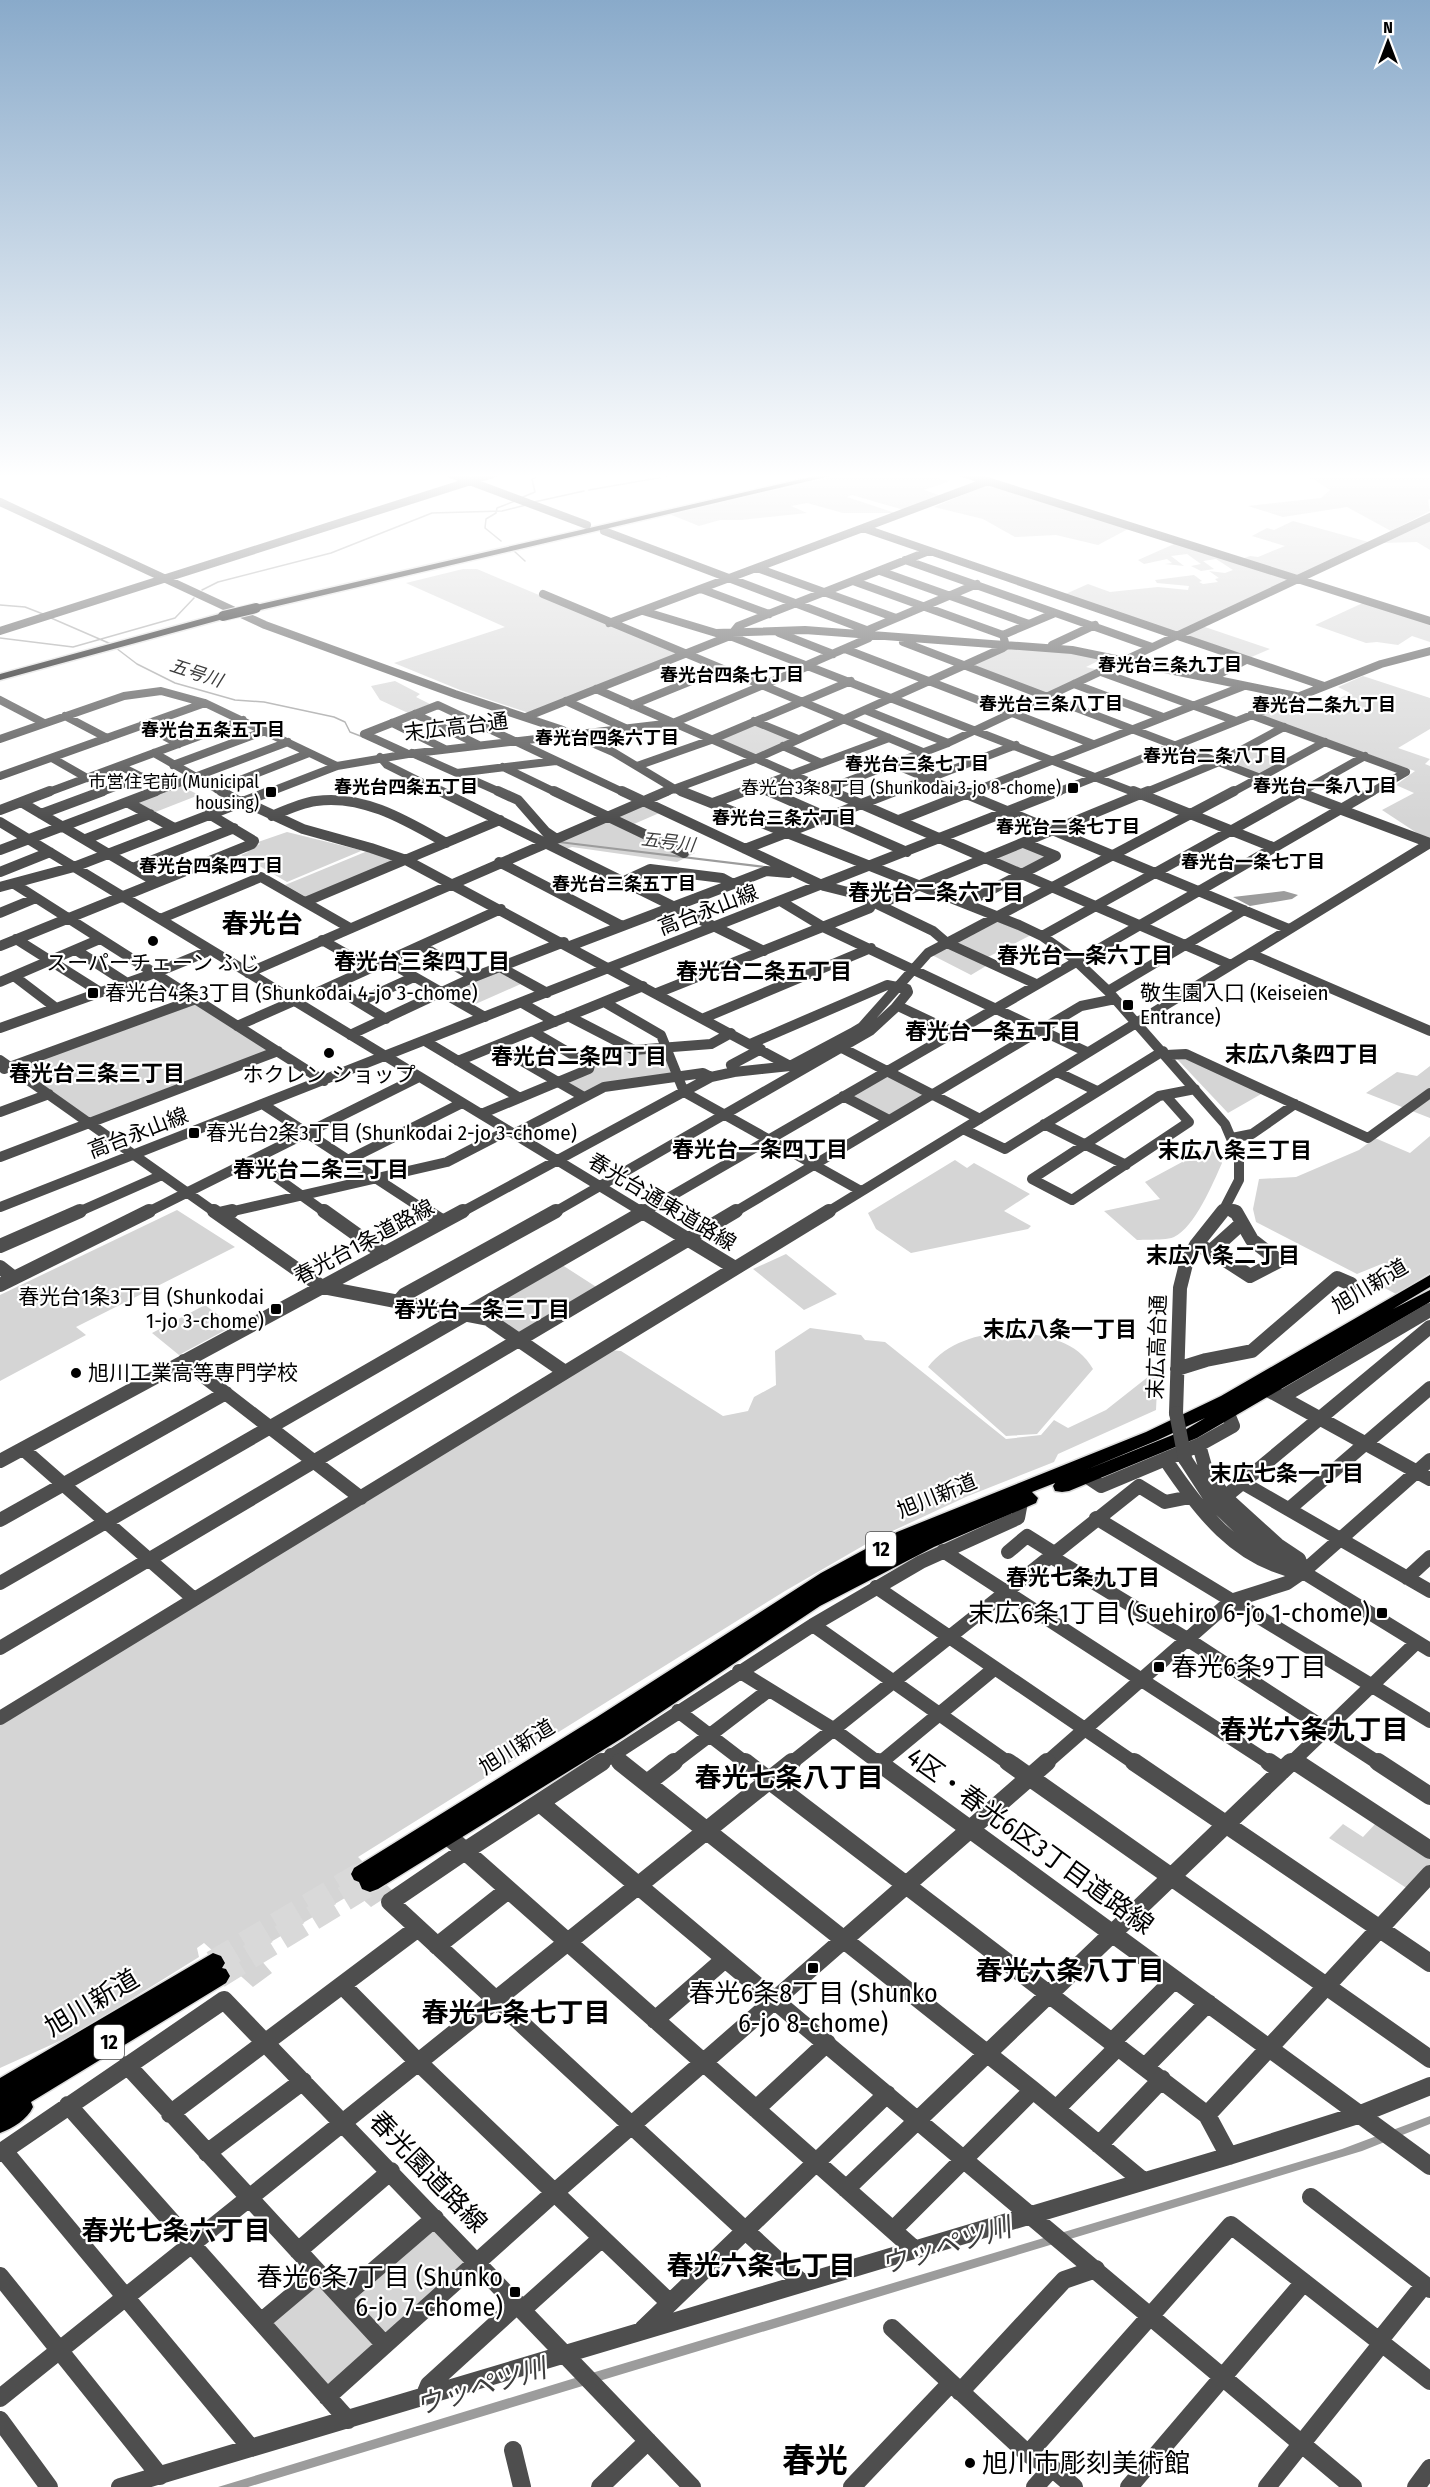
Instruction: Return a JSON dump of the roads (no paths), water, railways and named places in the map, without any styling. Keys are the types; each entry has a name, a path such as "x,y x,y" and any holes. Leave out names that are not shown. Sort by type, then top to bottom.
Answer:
{"highway":[{"path":"0,678 224,616 337,589"},
{"name":"旭川新道","path":"1429,1308 1275,1394 1151,1451 927,1542 813,1602 617,1731 448,1836 366,1878 828,1578 904,1537 1142,1441 1227,1400 1430,1280"},
{"name":"旭川新道","path":"0,2108 88,2047 215,1970"},
{"name":"旭川新道","path":"0,2091 88,2047"},
{"name":"12","path":"0,2080 88,2047"},
{"name":"12","path":"0,2122 88,2047"}],"street":[{"path":"0,631 46,614 129,589"},
{"path":"188,589 276,629 572,734 673,723 845,649 896,618 966,589"},
{"path":"609,623 701,589"},
{"path":"701,589 769,614"},
{"path":"760,589 869,633"},
{"path":"817,589 896,618"},
{"path":"526,717 684,654 769,614 832,589"},
{"path":"875,589 1005,641 1126,659 1300,695"},
{"path":"931,589 1029,624"},
{"path":"987,589 1152,647"},
{"path":"1039,589 1324,686"},
{"path":"826,789 948,743 1273,589"},
{"path":"1330,589 1430,621"},
{"path":"543,594 925,753"},
{"path":"646,610 732,633 1275,848"},
{"path":"248,973 640,801 755,759 798,740 963,666 1029,624 1055,613"},
{"path":"1052,645 1115,616"},
{"path":"732,633 797,627 899,637 1074,646 1245,685 1300,695"},
{"path":"776,630 833,654"},
{"path":"732,633 805,630 869,633"},
{"path":"899,637 899,641 963,666 1430,843"},
{"path":"845,649 1093,744"},
{"name":"高台永山線","path":"0,1207 873,867 1300,695 1381,664 1430,651"},
{"path":"1216,676 1246,660"},
{"path":"632,705 721,669"},
{"path":"1101,672 1236,721"},
{"path":"637,766 711,740 851,681"},
{"path":"1074,684 1163,717"},
{"path":"898,820 1245,685"},
{"path":"596,689 1231,965"},
{"path":"0,739 124,696 143,692 169,693 205,703 337,766"},
{"path":"0,700 44,723"},
{"path":"566,701 626,728"},
{"path":"0,776 205,703"},
{"path":"555,838 546,832 518,800 364,734 438,705 1036,984"},
{"path":"0,711 12,706"},
{"path":"865,710 948,743"},
{"path":"415,714 480,745"},
{"path":"0,1583 1406,772 1251,715"},
{"path":"65,716 107,738"},
{"path":"0,810 243,720"},
{"path":"754,722 798,740"},
{"path":"392,723 445,749"},
{"path":"142,725 179,744"},
{"path":"657,993 874,907 920,885 1219,762 1284,727"},
{"path":"174,765 265,731"},
{"name":"末広高台通","path":"0,887 16,885 74,867 337,766 407,754 572,734 613,752 674,788 966,903 1042,936 1077,961 1137,1022 1225,1125 1239,1157 1239,1180 1226,1209 1196,1245 1186,1264 1180,1287 1176,1413 1185,1459 1197,1481 1226,1518 1247,1537 1424,1646"},
{"path":"713,803 890,738"},
{"path":"0,850 288,742"},
{"path":"219,1214 447,1162 613,1085 703,1073 711,1077 718,1074 790,1066 862,1027 928,953 944,941 999,917 1324,742"},
{"path":"745,849 1016,745"},
{"path":"783,746 821,764"},
{"path":"154,753 217,789 272,816 310,832 380,849 406,860 567,944 790,1066"},
{"path":"217,789 309,753"},
{"path":"407,754 406,759 485,794"},
{"path":"1042,936 1365,756"},
{"path":"52,758 87,778"},
{"path":"380,758 387,765 764,951"},
{"path":"456,773 556,761"},
{"path":"892,764 1289,929"},
{"path":"120,766 164,788"},
{"path":"503,767 684,853"},
{"path":"41,814 142,777"},
{"path":"758,787 908,852"},
{"path":"272,816 314,801 346,800 398,818 447,843"},
{"path":"21,802 156,882"},
{"path":"127,802 174,828"},
{"path":"86,839 150,814"},
{"path":"9,943 252,844 253,839 209,814"},
{"path":"305,902 500,820"},
{"name":"春光台通東道路線","path":"0,822 735,1268"},
{"path":"133,868 234,828"},
{"path":"966,903 1056,856 1024,843"},
{"path":"0,1718 1430,843"},
{"path":"0,872 50,852"},
{"path":"499,862 622,926"},
{"path":"624,881 650,869 722,878 733,884"},
{"path":"350,1035 500,967 622,926 766,871 798,873"},
{"path":"160,919 261,877 350,928"},
{"path":"16,885 324,1081"},
{"path":"0,913 36,898"},
{"path":"782,902 825,927 1087,1052"},
{"path":"237,1026 332,986 501,909"},
{"path":"0,1648 932,1094 1082,1006 1111,995 1244,910"},
{"path":"0,936 9,943 50,961 100,992"},
{"path":"0,982 100,939"},
{"path":"322,940 371,968"},
{"path":"424,945 425,948 474,977"},
{"path":"704,1018 871,948"},
{"path":"76,950 127,983"},
{"path":"0,1028 155,973 211,950"},
{"path":"1251,954 1430,1031"},
{"path":"383,963 392,964 485,1017"},
{"path":"500,967 547,993"},
{"path":"14,976 56,1008"},
{"path":"359,1002 414,977"},
{"path":"399,1302 404,1295 726,1115 802,1068 870,1032 898,1006 908,992 907,989 887,985 755,1046 731,1065 734,1072"},
{"path":"332,986 386,1018"},
{"path":"458,1061 644,986"},
{"path":"3,1066 196,999"},
{"path":"604,1002 657,1031 668,1049 684,1092 861,1191"},
{"path":"522,1003 555,1022"},
{"path":"898,1006 953,1032"},
{"path":"568,1016 624,1047 646,1051 711,1044 730,1033"},
{"path":"481,1114 589,1069 590,1065 532,1031"},
{"path":"425,1041 520,1098"},
{"path":"496,1046 584,1097"},
{"path":"842,1048 980,1119"},
{"path":"0,1157 278,1051"},
{"path":"963,1129 1005,1149 1097,1091 1164,1053 1186,1054 1368,1138 1430,1094"},
{"path":"3,1066 48,1094 322,1287 488,1319 565,1372"},
{"path":"1057,1072 1097,1091"},
{"path":"0,1285 419,1077"},
{"name":"春光台1条道路線","path":"0,1461 711,1077"},
{"path":"1166,1095 1189,1122 1072,1200 1032,1179 1159,1096 1195,1089"},
{"path":"0,1112 48,1094"},
{"path":"843,1096 889,1120"},
{"path":"348,1160 462,1102"},
{"path":"1232,1138 1252,1134 1295,1104"},
{"path":"264,1105 443,1222"},
{"path":"1044,1124 1126,1165"},
{"path":"252,1160 384,1254"},
{"path":"0,1245 162,1175"},
{"path":"1196,1245 1211,1251 1250,1276 1279,1261 1252,1240 1236,1212 1226,1209"},
{"path":"1211,1251 1241,1224"},
{"path":"0,1267 14,1278"},
{"path":"1177,1369 1206,1360 1252,1351 1337,1278 1351,1284"},
{"path":"1225,1497 1430,1327"},
{"path":"184,1362 361,1498"},
{"path":"1289,1509 1430,1388"},
{"path":"0,1520 226,1393"},
{"path":"1275,1394 1430,1479"},
{"path":"1086,1476 1101,1486 1166,1459 1233,1426 1228,1414"},
{"path":"1199,1444 1206,1470 1225,1497 1278,1545 1299,1559 1303,1572"},
{"path":"22,1449 194,1599"},
{"path":"1166,1459 1190,1497 1207,1517 1259,1559 1283,1571 1303,1572"},
{"path":"327,2397 554,2193 1231,1601 1287,1583 1303,1572 1430,1460"},
{"path":"1243,1483 1430,1591"},
{"path":"0,2398 1096,1518 1139,1486 1165,1502 1190,1497"},
{"path":"801,2282 390,1902 739,1671 813,1625 876,1587 943,1551 1018,1518 1021,1502"},
{"path":"1096,1518 1430,1721"},
{"path":"1008,1552 1027,1536 1430,1796"},
{"path":"943,1551 1141,1679 1430,1850"},
{"path":"1407,1578 1430,1557"},
{"path":"876,1587 1430,1963"},
{"path":"813,1625 1430,2059"},
{"path":"846,2188 1372,1684 1424,1646"},
{"path":"880,1762 995,1668"},
{"name":"4区・春光6区3丁目道路線","path":"739,1671 833,1729 880,1762 1424,2162"},
{"path":"647,1784 769,1690"},
{"path":"678,1711 1207,2115 1228,2156"},
{"path":"611,1755 1033,2090 1143,2181"},
{"path":"540,1803 965,2158 1353,2487"},
{"path":"448,1836 914,2249"},
{"path":"1207,2115 1430,1874"},
{"path":"437,1946 508,1890"},
{"path":"170,2114 418,1928"},
{"path":"655,2020 725,1959"},
{"path":"1056,2109 1175,1980"},
{"path":"342,1985 417,2061 669,2302"},
{"name":"春光園道路線","path":"127,2065 224,2000 692,2487"},
{"path":"1145,2067 1208,2003"},
{"path":"756,2109 828,2043"},
{"path":"251,2448 2,2152 127,2065 385,2345"},
{"path":"1099,2145 1162,2079"},
{"path":"207,2153 303,2081"},
{"path":"120,2487 424,2397 569,2359 642,2330 801,2282 914,2249 1037,2219 1143,2181 1363,2118 1430,2086"},
{"path":"893,2230 1033,2090"},
{"path":"642,2330 887,2094"},
{"path":"69,2105 348,2420"},
{"path":"298,2251 390,2171"},
{"path":"1267,2487 1380,2342 1427,2287 1311,2197"},
{"path":"342,2298 435,2218"},
{"path":"1028,2454 1231,2225 1430,2382"},
{"path":"424,2397 429,2385 602,2238"},
{"path":"852,2487 1064,2280 1089,2264"},
{"path":"261,2322 318,2274"},
{"path":"0,2276 159,2476"},
{"path":"1129,2487 1304,2282"},
{"path":"892,2328 1028,2454 1052,2468 1074,2487"},
{"path":"0,2420 49,2487"},
{"path":"600,2487 648,2441"},
{"path":"513,2450 522,2487"},
{"path":"1035,2487 1052,2468"},
{"path":"1416,2487 1430,2469"}],"waterway":[{"path":"100,639 175,618 194,598"},
{"name":"五号川","path":"0,605 25,607 43,614"},
{"name":"五号川","path":"51,618 100,639"},
{"path":"0,638 73,647 100,639"},
{"name":"五号川","path":"100,639 111,644"},
{"name":"五号川","path":"116,648 137,664 175,683 235,700 264,702 334,717 345,722 350,732 363,737"},
{"name":"五号川","path":"559,842 765,867"}],"tunnel":[{"path":"213,1963 362,1874"},
{"path":"218,1976 370,1883"}],"place":[{"name":"春光台3条8丁目 (Shunkodai 3-jo 8-chome)","path":"1073,788"},
{"name":"市営住宅前 (Municipal housing)","path":"271,792"},
{"name":"スーパーチェーン ふじ","path":"153,941"},
{"name":"春光台4条3丁目 (Shunkodai 4-jo 3-chome)","path":"93,993"},
{"name":"敬生園入口 (Keiseien Entrance)","path":"1128,1005"},
{"name":"ホクレン ショップ","path":"329,1053"},
{"name":"春光台2条3丁目 (Shunkodai 2-jo 3-chome)","path":"194,1133"},
{"name":"春光台1条3丁目 (Shunkodai 1-jo 3-chome)","path":"276,1309"},
{"name":"旭川工業高等専門学校","path":"76,1373"},
{"name":"末広6条1丁目 (Suehiro 6-jo 1-chome)","path":"1382,1613"},
{"name":"春光6条9丁目","path":"1159,1667"},
{"name":"春光6条8丁目 (Shunko 6-jo 8-chome)","path":"813,1968"},
{"name":"春光6条7丁目 (Shunko 6-jo 7-chome)","path":"515,2292"},
{"name":"旭川市彫刻美術館","path":"970,2463"}],"district":[{"name":"春光台三条九丁目","path":"1170,665"},
{"name":"春光台四条七丁目","path":"732,675"},
{"name":"春光台三条八丁目","path":"1051,704"},
{"name":"春光台二条九丁目","path":"1324,705"},
{"name":"春光台五条五丁目","path":"213,730"},
{"name":"春光台四条六丁目","path":"607,738"},
{"name":"春光台二条八丁目","path":"1215,756"},
{"name":"春光台三条七丁目","path":"917,764"},
{"name":"春光台一条八丁目","path":"1325,786"},
{"name":"春光台四条五丁目","path":"406,787"},
{"name":"春光台三条六丁目","path":"784,818"},
{"name":"春光台二条七丁目","path":"1068,827"},
{"name":"春光台一条七丁目","path":"1253,862"},
{"name":"春光台四条四丁目","path":"211,866"},
{"name":"春光台三条五丁目","path":"624,884"},
{"name":"春光台二条六丁目","path":"936,892"},
{"name":"春光台","path":"262,924"},
{"name":"春光台一条六丁目","path":"1085,955"},
{"name":"春光台三条四丁目","path":"422,961"},
{"name":"春光台二条五丁目","path":"764,971"},
{"name":"春光台一条五丁目","path":"993,1031"},
{"name":"末広八条四丁目","path":"1302,1054"},
{"name":"春光台二条四丁目","path":"579,1056"},
{"name":"春光台三条三丁目","path":"97,1073"},
{"name":"春光台一条四丁目","path":"760,1149"},
{"name":"末広八条三丁目","path":"1235,1150"},
{"name":"春光台二条三丁目","path":"321,1169"},
{"name":"末広八条二丁目","path":"1223,1255"},
{"name":"春光台一条三丁目","path":"482,1309"},
{"name":"末広八条一丁目","path":"1060,1329"},
{"name":"末広七条一丁目","path":"1287,1473"},
{"name":"春光七条九丁目","path":"1083,1577"},
{"name":"春光六条九丁目","path":"1314,1730"},
{"name":"春光七条八丁目","path":"789,1778"},
{"name":"春光六条八丁目","path":"1070,1971"},
{"name":"春光七条七丁目","path":"516,2013"},
{"name":"春光七条六丁目","path":"176,2231"},
{"name":"春光六条七丁目","path":"761,2266"},
{"name":"春光","path":"815,2461"}],"water label":[{"name":"ウッペツ川","path":"946,2246"},
{"name":"ウッペツ川","path":"481,2387"}]}
